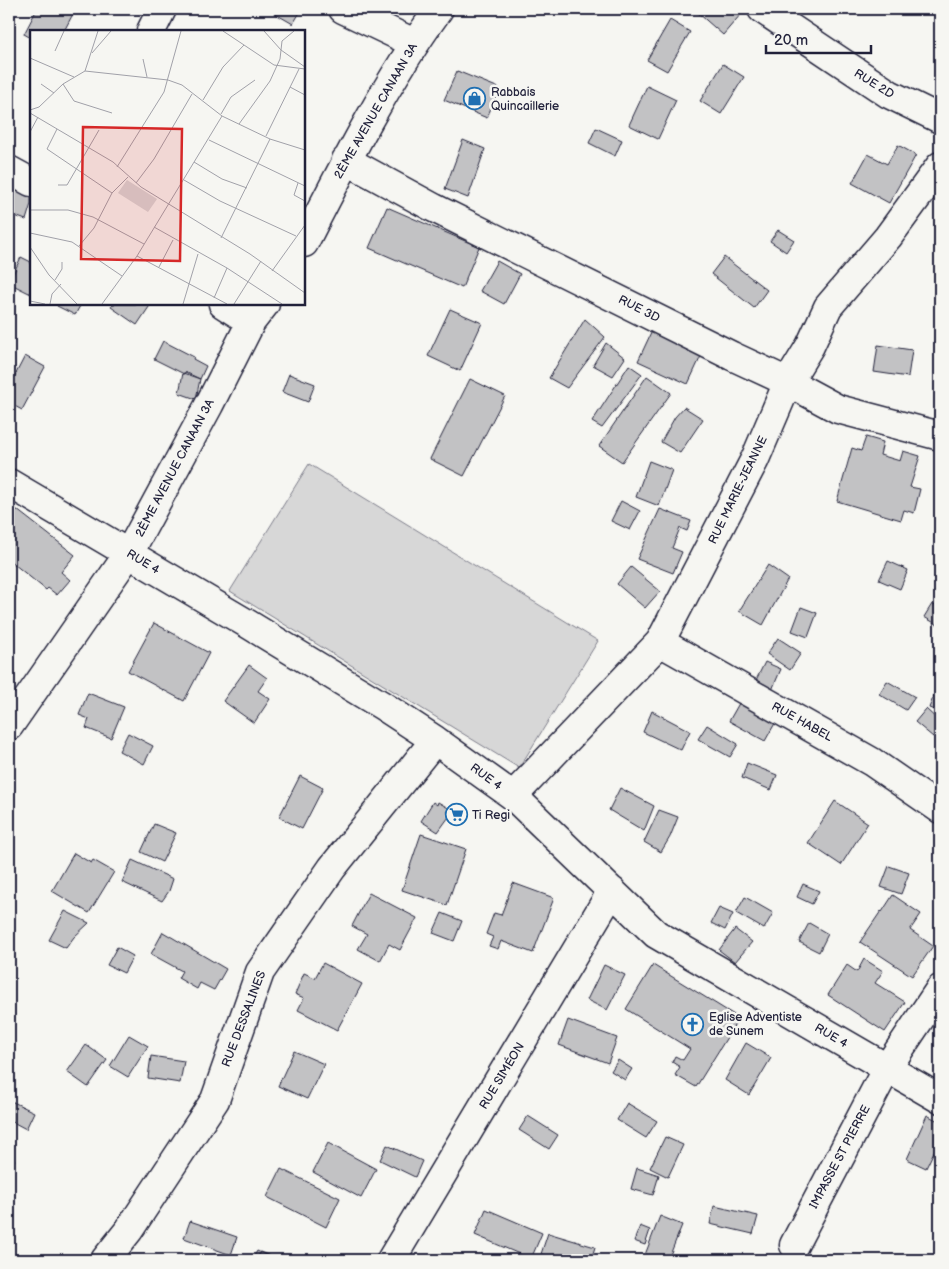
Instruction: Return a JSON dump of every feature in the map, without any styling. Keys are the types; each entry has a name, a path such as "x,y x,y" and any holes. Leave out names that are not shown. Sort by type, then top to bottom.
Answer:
{"street":[{"path":"152,30 162,9"},
{"path":"343,9 414,43"},
{"name":"2ÈME AVENUE CANAAN 3A","path":"305,241 346,160 414,43 439,9"},
{"name":"RUE 2D","path":"762,9 888,94 940,119"},
{"name":"RUE 3D","path":"346,160 434,208 788,382 838,409 940,436"},
{"name":"RUE MARIE-JEANNE","path":"513,796 660,642 755,459 788,382 810,346 828,307 888,237 940,166"},
{"path":"9,170 30,181"},
{"path":"227,305 258,313"},
{"name":"2ÈME AVENUE CANAAN 3A","path":"9,726 129,553 258,313"},
{"name":"RUE 4","path":"9,483 383,706 435,740 513,796 656,934 940,1099"},
{"name":"RUE HABEL","path":"660,642 872,762 940,809"},
{"name":"RUE DESSALINES","path":"106,1260 129,1230 215,1100 260,972 332,868 435,740"},
{"name":"RUE SIMÉON","path":"391,1260 612,891"},
{"name":"IMPASSE ST PIERRE","path":"794,1245 887,1068 940,990"}],"shaded area":[{"path":"309,464 598,641 519,768 230,591"}],"building":[{"path":"37,9 66,9 74,12 65,30 30,30 30,37 24,34"},
{"path":"267,9 302,9 293,24"},
{"path":"702,9 735,9 741,14 723,35 698,13"},
{"path":"670,20 690,32 667,71 647,60"},
{"path":"723,64 744,77 721,114 700,101"},
{"path":"9,66 13,68 9,81"},
{"path":"457,71 499,88 487,118 444,100"},
{"path":"647,86 676,100 658,139 629,125"},
{"path":"596,128 622,140 615,156 589,143"},
{"path":"463,140 485,149 468,198 445,189"},
{"path":"898,145 916,155 889,203 852,183 868,154 887,164"},
{"path":"15,180 30,185 30,207 26,220 9,214 9,198"},
{"path":"387,207 479,247 462,288 369,248"},
{"path":"778,230 794,240 786,252 770,241"},
{"path":"21,257 30,262 30,294 9,283"},
{"path":"724,257 767,290 754,308 711,274"},
{"path":"497,261 520,274 504,304 480,291"},
{"path":"58,305 80,305 75,315"},
{"path":"112,305 150,305 137,325 111,307"},
{"path":"450,309 482,323 460,371 428,356"},
{"path":"585,319 605,337 567,388 549,378"},
{"path":"652,331 702,354 688,384 638,361"},
{"path":"163,341 194,357 193,359 206,366 200,379 185,372 184,374 154,359"},
{"path":"606,343 625,358 613,376 593,365"},
{"path":"878,345 912,350 908,377 874,372"},
{"path":"25,356 45,367 22,410 9,403 9,387"},
{"path":"629,365 642,374 602,428 592,422"},
{"path":"183,373 200,379 196,399 179,393"},
{"path":"289,374 315,384 308,402 282,392"},
{"path":"647,376 671,393 622,462 599,446"},
{"path":"470,379 505,396 464,476 430,459"},
{"path":"684,407 703,419 680,453 661,442 675,417"},
{"path":"866,437 883,442 880,455 900,461 903,451 920,456 910,487 920,489 914,513 904,510 901,520 837,501 852,448 861,451"},
{"path":"649,461 672,470 659,506 636,497"},
{"path":"621,501 640,511 630,530 611,521"},
{"path":"12,506 75,555 61,572 70,580 57,595 48,588 46,590 9,560 9,510"},
{"path":"660,509 691,521 687,531 680,528 672,548 682,552 673,573 637,559"},
{"path":"888,561 908,570 900,589 879,580"},
{"path":"768,565 788,579 763,625 739,611"},
{"path":"631,567 660,591 645,608 617,584"},
{"path":"932,604 940,609 940,626 924,617"},
{"path":"801,607 817,613 808,637 792,631"},
{"path":"154,623 209,653 184,701 128,671"},
{"path":"778,638 801,653 790,670 767,654"},
{"path":"765,662 781,669 772,690 755,682"},
{"path":"249,665 267,678 258,691 270,699 254,723 223,701"},
{"path":"940,680 940,712 929,708"},
{"path":"887,681 915,697 906,710 879,694"},
{"path":"88,693 124,707 111,738 86,728 89,719 79,715"},
{"path":"742,698 778,718 765,741 729,721"},
{"path":"926,709 940,722 940,728 933,737 915,722"},
{"path":"652,711 690,731 681,750 643,732"},
{"path":"707,725 738,744 730,757 698,739"},
{"path":"128,733 153,746 144,764 119,751"},
{"path":"747,763 777,775 771,790 742,778"},
{"path":"300,776 323,788 302,829 279,817"},
{"path":"620,788 654,806 644,831 609,810"},
{"path":"835,801 868,823 841,865 808,843"},
{"path":"433,802 437,805 438,802 450,809 447,812 451,814 438,832 421,821"},
{"path":"659,810 678,817 670,837 661,852 644,842"},
{"path":"154,824 176,833 162,862 141,852"},
{"path":"421,834 466,849 447,905 402,890"},
{"path":"74,853 91,863 93,860 114,872 89,913 52,891"},
{"path":"132,860 173,879 169,891 162,901 122,882"},
{"path":"889,866 909,873 901,894 881,887"},
{"path":"513,883 554,898 533,953 501,941 498,949 489,946 493,937 486,934 494,913 501,915"},
{"path":"803,884 819,891 812,904 797,897"},
{"path":"369,893 417,918 400,950 389,944 380,961 358,949 367,934 352,926"},
{"path":"893,895 921,914 910,930 933,946 912,976 860,942"},
{"path":"745,897 773,913 764,929 736,913"},
{"path":"719,908 733,914 725,930 711,923"},
{"path":"65,911 89,923 74,937 66,948 49,940"},
{"path":"442,913 462,921 454,941 433,933"},
{"path":"809,923 828,934 819,952 799,942"},
{"path":"735,929 752,942 735,962 719,950"},
{"path":"163,932 226,969 214,990 200,983 197,989 178,978 182,971 151,954"},
{"path":"117,947 133,956 124,973 107,965"},
{"path":"864,959 883,971 875,983 905,1002 885,1032 828,995 847,965 857,972"},
{"path":"323,963 362,984 337,1030 298,1010 304,998 295,994 304,973 315,978"},
{"path":"604,965 625,975 607,1010 587,1000"},
{"name":"Eglise Adventiste de Sunem","path":"653,965 739,1018 696,1087 675,1075 680,1067 672,1062 675,1056 683,1060 690,1049 626,1009"},
{"path":"568,1020 617,1038 608,1063 559,1045"},
{"path":"129,1035 148,1046 128,1077 110,1066"},
{"path":"746,1043 771,1058 749,1095 725,1080"},
{"path":"86,1045 107,1060 88,1087 67,1072"},
{"path":"294,1051 324,1064 307,1099 278,1086"},
{"path":"151,1056 184,1061 180,1083 148,1078"},
{"path":"618,1060 632,1069 625,1080 611,1071"},
{"path":"9,1100 34,1112 26,1129 9,1120"},
{"path":"627,1103 657,1121 646,1138 617,1120"},
{"path":"927,1115 940,1122 940,1139 926,1168 907,1159"},
{"path":"528,1116 558,1135 549,1149 519,1130"},
{"path":"665,1137 683,1145 668,1177 650,1168"},
{"path":"328,1143 376,1169 361,1198 313,1172"},
{"path":"387,1145 422,1161 415,1177 380,1160"},
{"path":"9,1155 15,1160 9,1167"},
{"path":"637,1168 659,1175 653,1195 631,1189"},
{"path":"281,1169 340,1198 326,1227 267,1197"},
{"path":"714,1206 758,1216 753,1234 710,1224"},
{"path":"486,1209 542,1233 531,1259 475,1235"},
{"path":"660,1216 682,1225 668,1260 643,1260"},
{"path":"190,1221 237,1237 231,1255 184,1238"},
{"path":"640,1226 650,1230 645,1245 634,1241"},
{"path":"548,1233 595,1247 591,1260 563,1260 541,1254"},
{"path":"257,1251 274,1259 252,1260"},
{"path":"260,1252 275,1258 275,1260 257,1260"}],"place":[{"name":"Rabbais Quincaillerie","path":"475,99"},
{"name":"Ti Regi","path":"456,815"},
{"name":"Eglise Adventiste de Sunem","path":"693,1024"}]}
